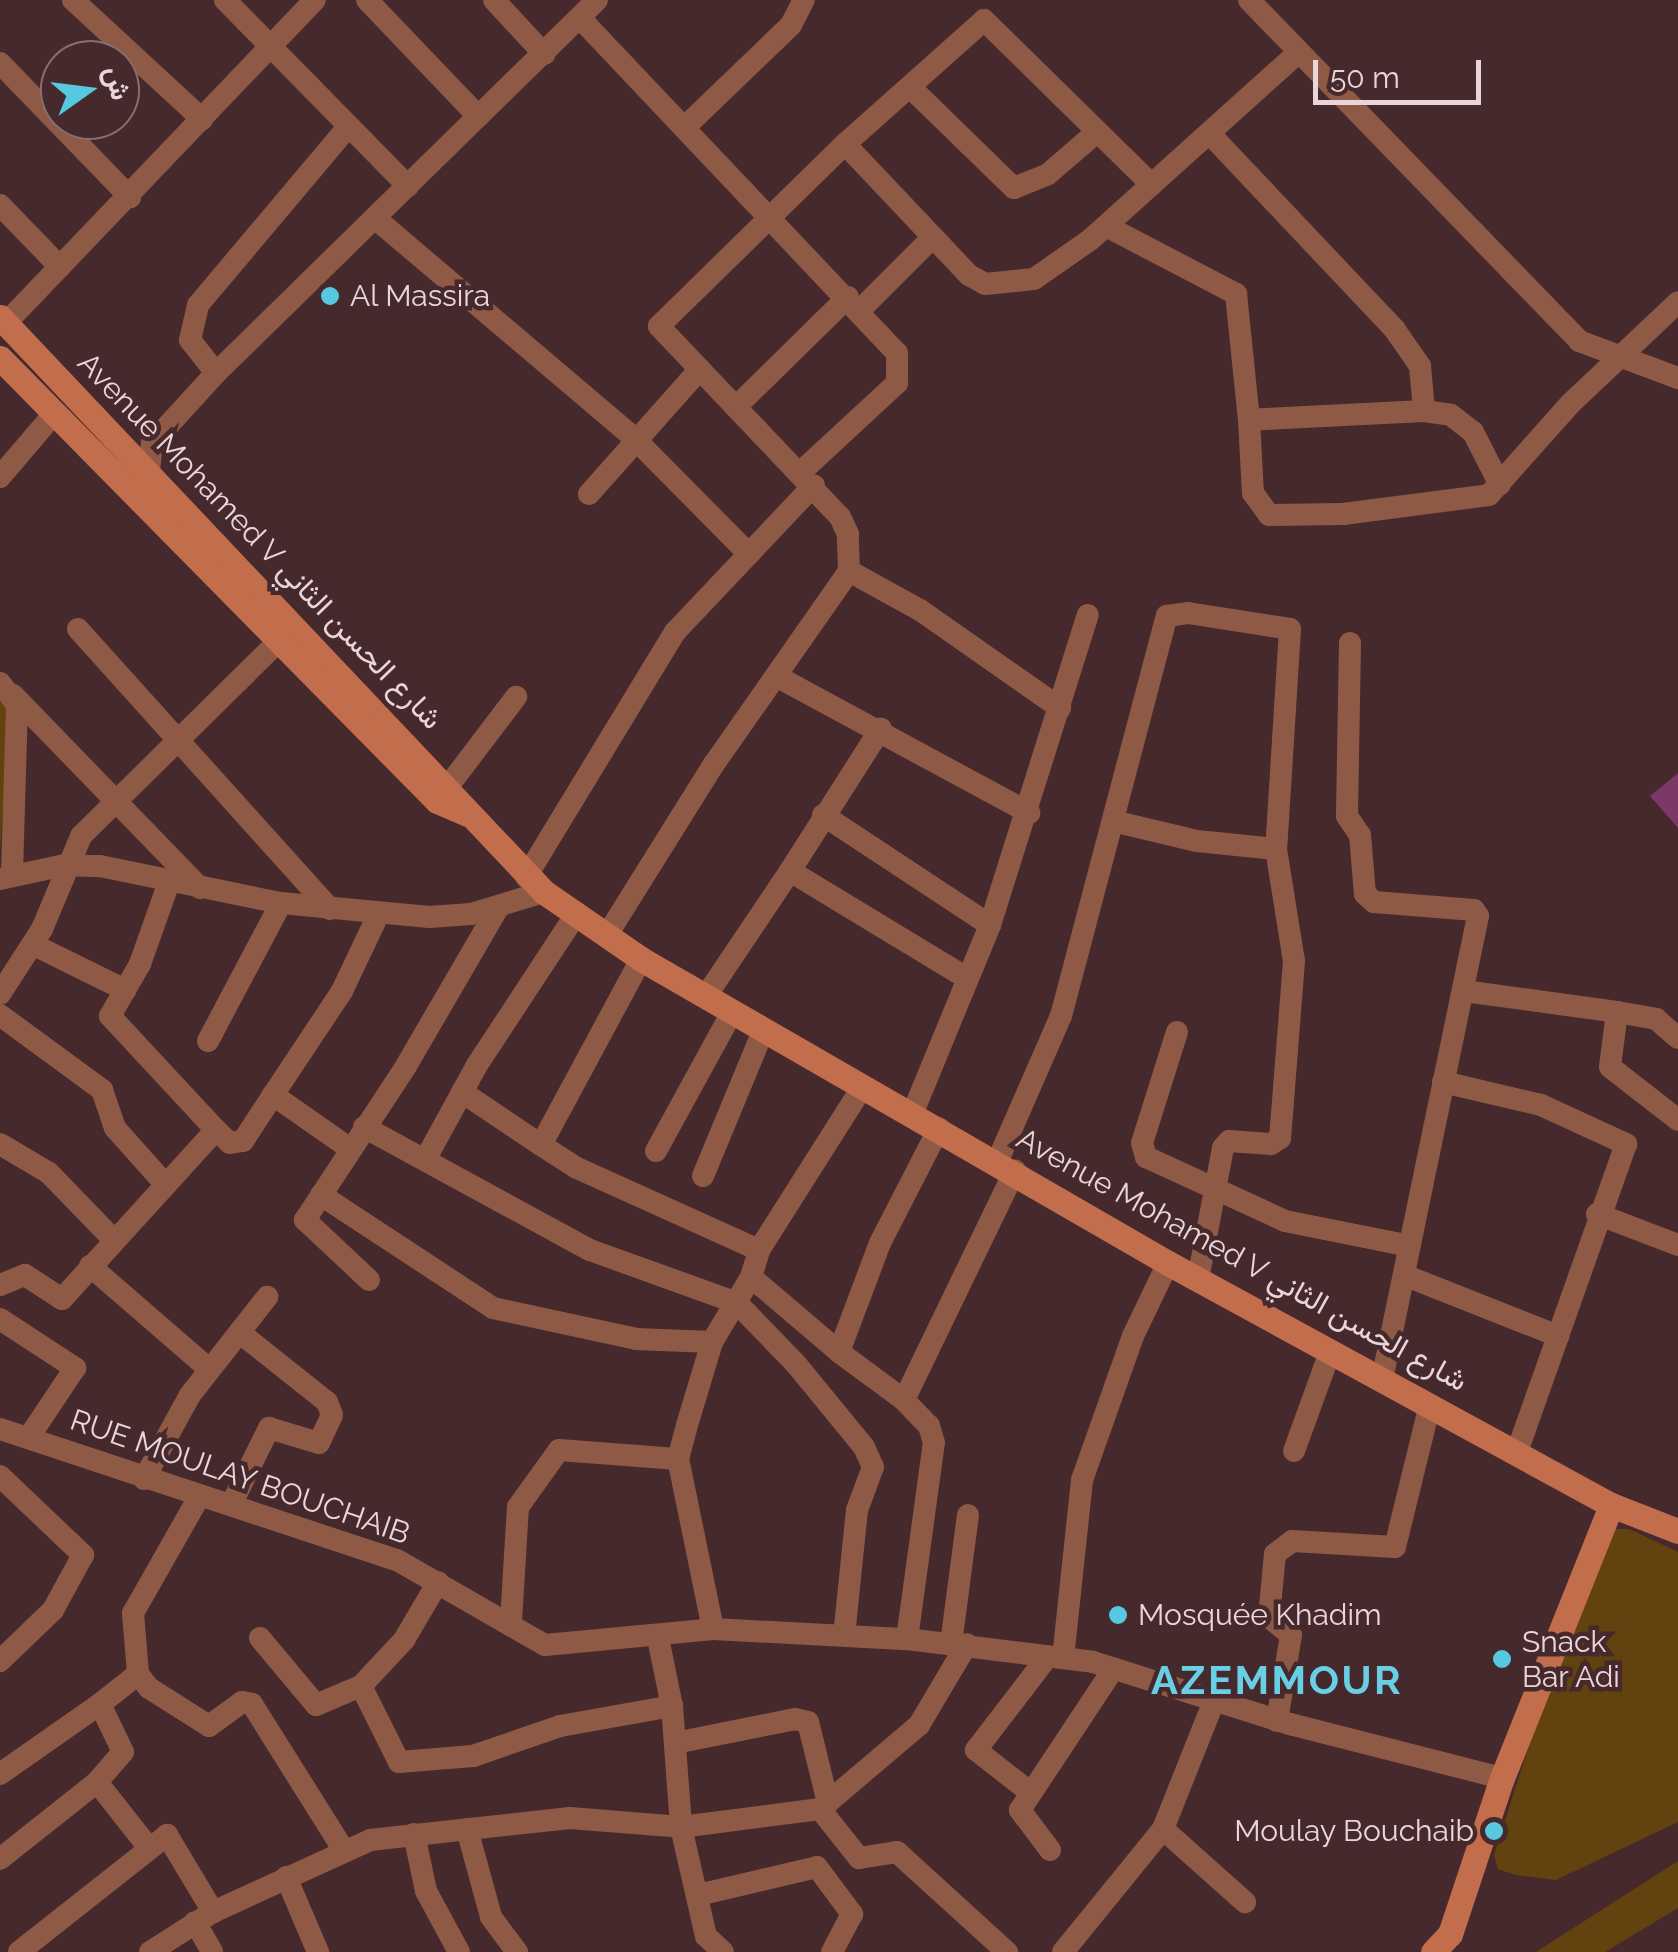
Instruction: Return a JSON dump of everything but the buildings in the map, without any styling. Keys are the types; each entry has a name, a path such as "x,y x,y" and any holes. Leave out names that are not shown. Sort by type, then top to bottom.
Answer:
{"main road":[{"name":"Avenue Mohamed V شارع الحسن الثاني","path":"3,320 149,470 286,633"},
{"name":"Avenue Mohamed V شارع الحسن الثاني","path":"0,358 104,468 286,633 535,884 641,959 1007,1165 1168,1263 1610,1506 1678,1532"},
{"path":"1442,1943 1502,1778 1610,1506"}],"street":[{"path":"73,0 202,119"},
{"path":"224,0 408,186"},
{"path":"3,320 130,197 315,0"},
{"path":"368,0 478,116"},
{"path":"494,0 544,54"},
{"path":"127,490 149,470 152,444 216,373 597,0"},
{"path":"686,126 791,25 804,0"},
{"path":"1249,0 1562,326 1598,351 1678,378"},
{"path":"7,689 6,877 65,865 281,903 429,917 498,908 535,884 651,668 808,478 897,383 898,353 855,303 580,18"},
{"path":"607,935 849,571 848,534 808,478 659,326 846,144 984,20 1152,185"},
{"path":"846,144 930,240 969,275 985,284 1005,284 1058,268 1299,52"},
{"path":"0,63 130,197"},
{"path":"910,87 1014,188 1047,176 1098,132"},
{"path":"216,373 190,340 198,305 348,127"},
{"path":"1210,132 1402,340 1420,366 1424,411"},
{"path":"0,205 60,267"},
{"path":"376,219 634,438 746,551"},
{"path":"1106,226 1236,294 1253,494 1269,516 1464,503 1500,485 1571,403 1678,302"},
{"path":"738,405 930,240"},
{"path":"1645,364 1678,361"},
{"path":"589,494 634,438 700,368"},
{"path":"1248,420 1424,411 1451,415 1472,432 1500,485"},
{"path":"0,476 53,415"},
{"path":"104,468 124,446 152,444"},
{"path":"849,571 920,610 1060,708"},
{"path":"904,1400 1007,1165 1061,1016 1117,822 1170,614 1284,626 1294,636 1276,849 1294,961 1280,1138 1226,1144 1198,1279"},
{"path":"913,1112 990,925 1029,814 1088,615"},
{"path":"78,629 184,740 330,909"},
{"path":"0,994 34,944 80,836 184,740 286,633"},
{"path":"1350,643 1347,816 1360,835 1365,894 1374,902 1476,912 1464,991 1382,1380"},
{"path":"776,676 881,728 1029,814"},
{"path":"7,689 200,888"},
{"path":"444,794 516,697"},
{"path":"706,996 881,728"},
{"path":"823,815 990,925"},
{"path":"1117,822 1197,841 1276,849"},
{"path":"790,871 968,978"},
{"path":"169,882 125,990 110,1012 115,1026 230,1143 243,1142 274,1095 342,990 379,913"},
{"path":"208,1042 281,903"},
{"path":"369,1280 305,1224 498,908"},
{"path":"425,1160 462,1092 577,913"},
{"path":"34,944 125,990"},
{"path":"540,1145 641,959"},
{"path":"1464,991 1656,1019 1678,1038"},
{"path":"656,1151 732,1012"},
{"path":"1616,1012 1610,1067 1678,1120"},
{"path":"0,1015 102,1090 115,1128 164,1183"},
{"path":"702,1176 764,1028"},
{"path":"1177,1032 1143,1152 1213,1192 1316,1230 1410,1246"},
{"path":"1444,1082 1540,1104 1622,1138 1626,1148 1597,1214 1517,1452"},
{"path":"713,1629 678,1458 712,1342 751,1277 759,1250 863,1086"},
{"path":"462,1092 577,1168 759,1250"},
{"path":"274,1095 349,1148"},
{"path":"364,1127 590,1250 737,1303 796,1364 870,1459 855,1526 844,1634"},
{"path":"839,1352 880,1243 939,1128"},
{"path":"0,1285 25,1275 59,1300 216,1130"},
{"path":"0,1144 49,1174 114,1240"},
{"path":"321,1195 492,1308 636,1339 712,1342"},
{"path":"1597,1214 1678,1245"},
{"path":"1031,1793 976,1750 1055,1657 1082,1480 1132,1336 1168,1263"},
{"path":"90,1266 209,1368"},
{"path":"1404,1276 1558,1336"},
{"path":"751,1277 839,1352 904,1400 934,1438 907,1639"},
{"path":"144,1480 209,1368 267,1297"},
{"path":"0,1319 75,1368 29,1437"},
{"path":"231,1505 270,1428 319,1443 332,1415 327,1402 238,1332"},
{"path":"1294,1451 1330,1352"},
{"path":"1277,1721 1291,1635 1269,1617 1276,1554 1292,1540 1394,1547 1430,1404"},
{"name":"RUE MOULAY BOUCHAIB","path":"0,1429 144,1480 380,1553 511,1621 545,1645 658,1638 713,1629 907,1639 1055,1657 1114,1668 1277,1721 1502,1778"},
{"path":"511,1621 518,1507 559,1450 678,1458"},
{"path":"0,1476 83,1555 53,1610 0,1661"},
{"path":"199,1497 133,1613 138,1674 209,1726 242,1702 252,1704 344,1849"},
{"path":"150,1952 204,1917 344,1849 414,1834 570,1818 681,1826 824,1806 918,1725 959,1644 968,1515"},
{"path":"260,1638 316,1705 361,1686 404,1640 438,1582"},
{"path":"658,1638 672,1706 681,1826 707,1947"},
{"path":"1050,1850 1021,1819 1031,1793 1114,1668"},
{"path":"0,1774 138,1674"},
{"path":"361,1686 393,1755 411,1766 472,1756 560,1726 672,1706"},
{"path":"1062,1952 1163,1829 1214,1700"},
{"path":"0,1859 97,1782 122,1752 100,1704"},
{"path":"676,1743 795,1718 808,1722 824,1806 859,1858 898,1852 1008,1952"},
{"path":"97,1782 148,1848"},
{"path":"467,1828 491,1917 517,1952"},
{"path":"1163,1829 1245,1902"},
{"path":"414,1834 426,1891 459,1952"},
{"path":"20,1952 148,1848 172,1837 204,1917 212,1952"},
{"path":"698,1895 816,1867 852,1914 832,1952"},
{"path":"286,1877 318,1952"},
{"path":"0,1940 8,1952"}],"shaded area":[{"path":"0,692 11,702 0,850"},
{"path":"1606,1529 1629,1529 1678,1552 1678,1822 1556,1880 1515,1875 1498,1869 1494,1855 1592,1548"},
{"path":"1678,1861 1678,1908 1605,1952 1536,1952"}],"place":[{"name":"Al Massira","path":"330,296"},
{"name":"Mosquée Khadim","path":"1118,1615"},
{"name":"Snack Bar Adi","path":"1502,1659"},
{"name":"Moulay Bouchaib","path":"1494,1831"}],"district":[{"name":"AZEMMOUR","path":"1277,1680"}]}
